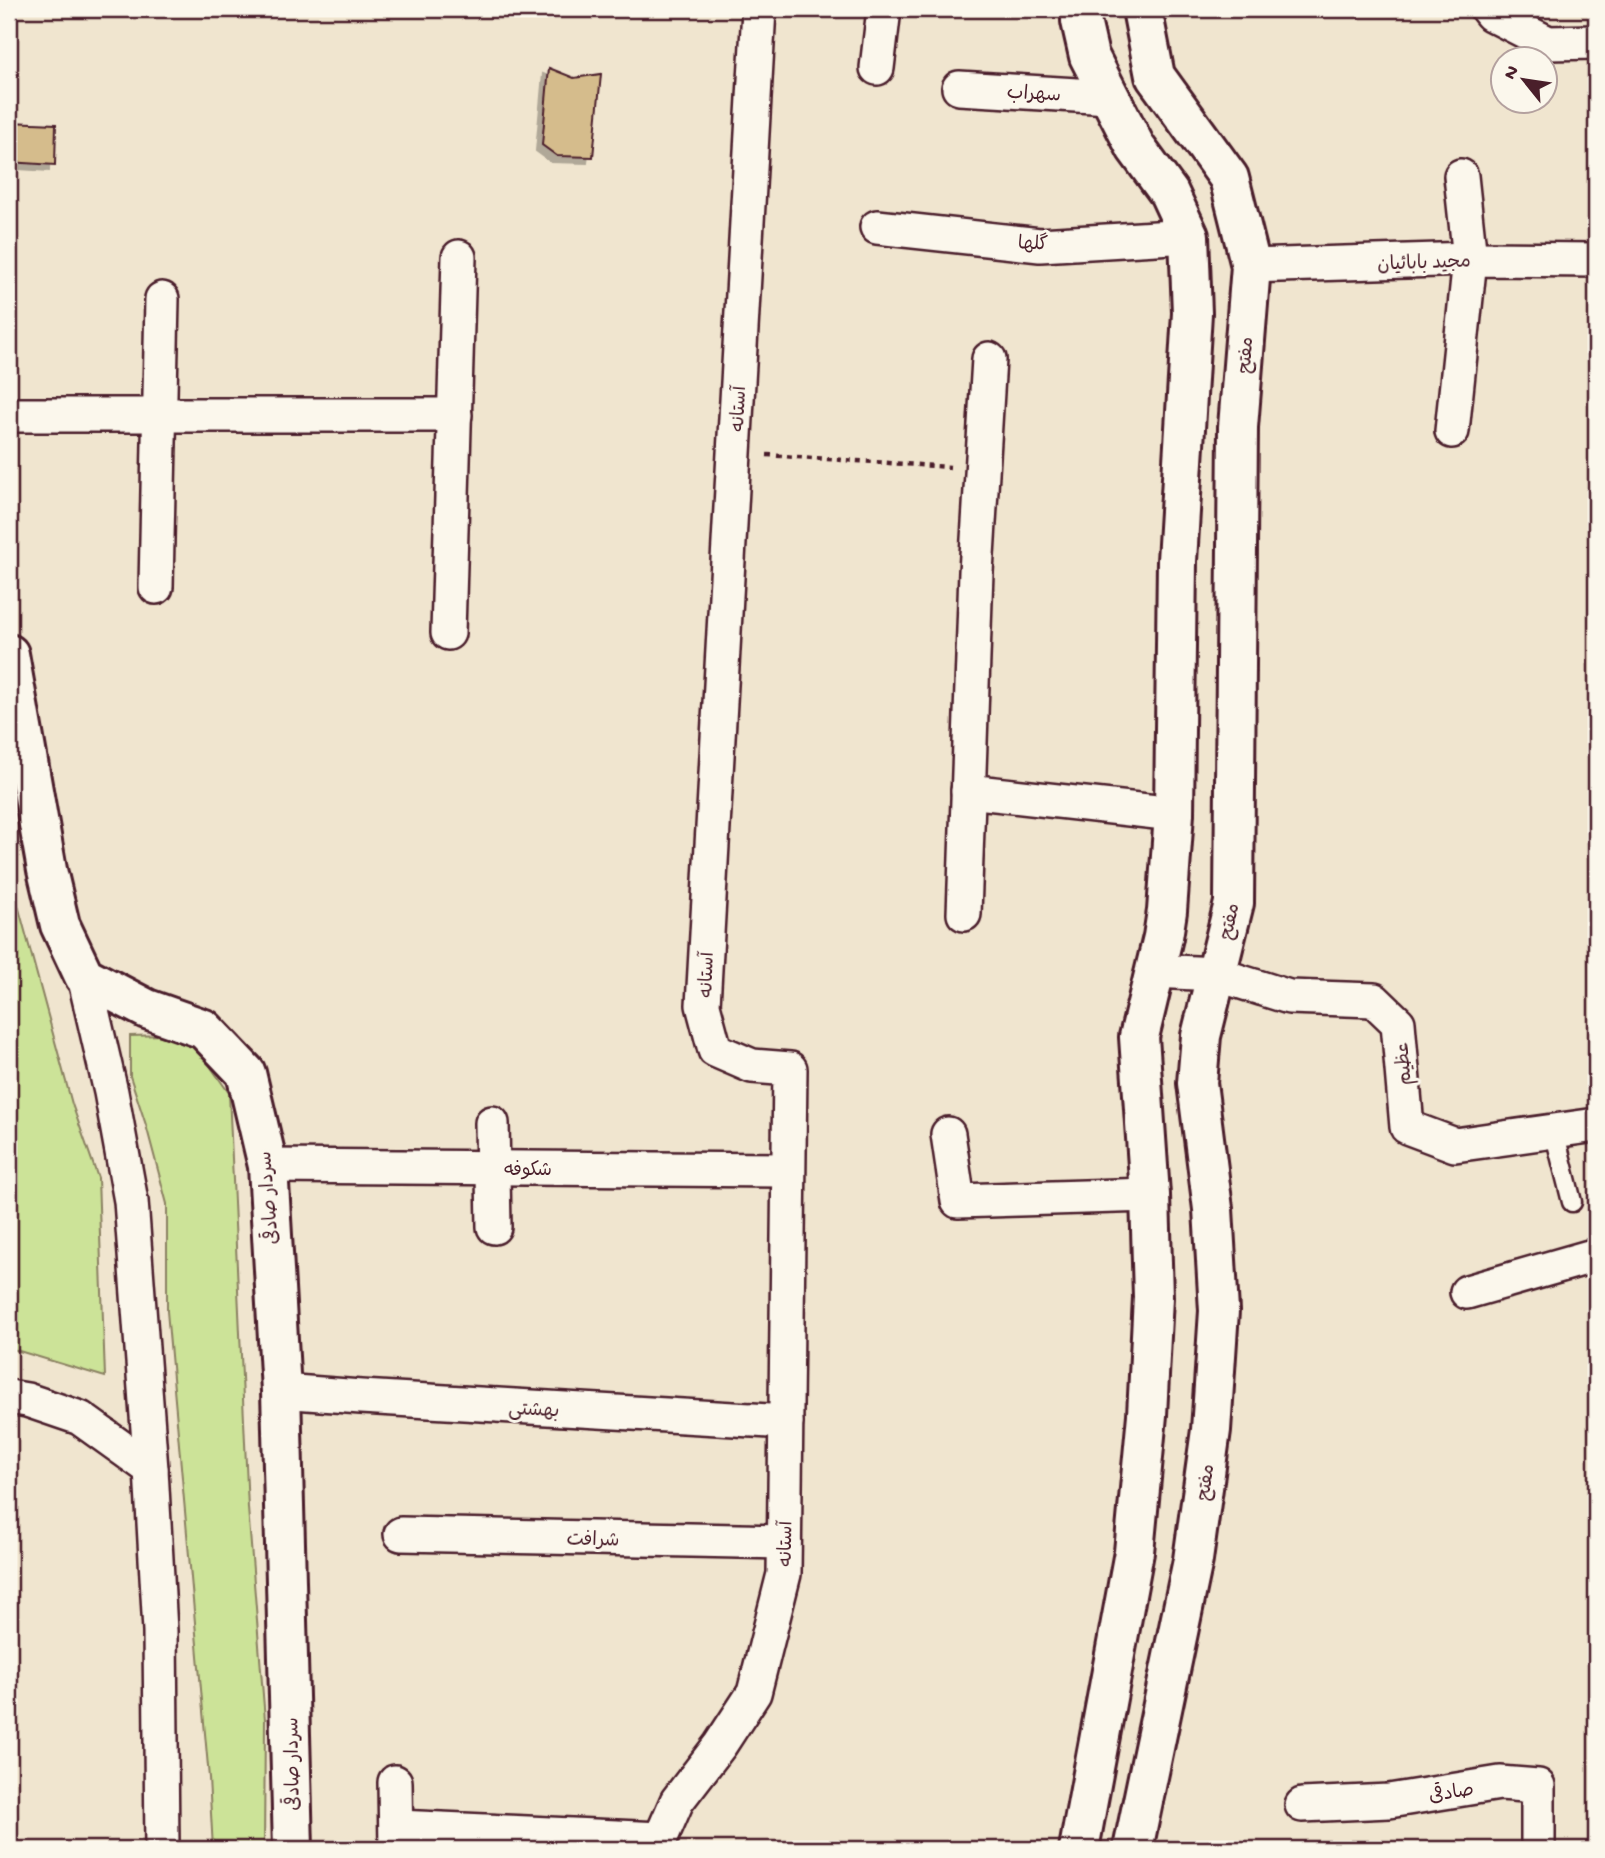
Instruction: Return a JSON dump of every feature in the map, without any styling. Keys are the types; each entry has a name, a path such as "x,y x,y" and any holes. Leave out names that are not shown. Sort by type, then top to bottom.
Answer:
{"street":[{"name":"آستانه","path":"658,1844 677,1801 720,1745 754,1693 784,1574 790,1069 752,1066 715,1050 703,1004 759,9"},
{"path":"877,68 884,9"},
{"path":"1079,1849 1134,1552 1147,1415 1153,1297 1150,1195 1139,1037 1167,911 1174,814 1177,561 1192,313 1189,236 1169,193 1136,148 1089,56 1081,21 1082,9"},
{"name":"مفتح","path":"1133,1849 1193,1559 1212,1430 1219,1311 1213,1209 1196,1083 1201,1036 1234,902 1238,427 1251,266 1228,178 1156,76 1142,9"},
{"path":"1487,9 1491,14 1548,43 1596,42"},
{"name":"سهراب","path":"959,88 1110,97"},
{"path":"1452,431 1470,259 1461,176"},
{"name":"گلها","path":"877,227 1040,245 1189,236"},
{"path":"448,632 459,257"},
{"name":"مجید بابائیان","path":"1251,266 1470,259 1596,260"},
{"path":"156,587 162,299"},
{"path":"964,914 976,572 989,359"},
{"path":"9,415 454,415"},
{"path":"9,654 21,791 47,870 61,925 84,976 111,1092 131,1201 160,1631 162,1849"},
{"path":"968,791 1174,814"},
{"name":"عظیم","path":"1154,971 1216,974 1289,998 1374,1000 1398,1023 1408,1127 1455,1145 1596,1125"},
{"name":"سردار صادقی","path":"84,976 147,1009 204,1029 246,1073 268,1166 281,1391 293,1849"},
{"path":"492,1123 495,1227"},
{"path":"948,1134 958,1201 1150,1195"},
{"name":"شکوفه","path":"268,1166 787,1170"},
{"path":"1467,1292 1596,1255"},
{"name":"بهشتی","path":"281,1391 786,1422"},
{"path":"9,1397 27,1400 80,1418 151,1469"},
{"name":"شرافت","path":"401,1534 784,1542"},
{"path":"395,1782 397,1838 658,1844"},
{"name":"صادقی","path":"1302,1805 1388,1801 1500,1783 1538,1786 1538,1849"}],"lane":[{"path":"1555,1132 1572,1202"}],"path":[{"path":"734,452 982,470"}],"green space":[{"path":"9,872 72,1104 98,1178 105,1377 9,1348"},
{"path":"165,1035 196,1046 229,1093 248,1508 265,1720 264,1849 213,1849 167,1311 167,1204 130,1076 130,1036"}],"building":[{"path":"549,68 574,78 601,74 593,157 557,156 542,145"},
{"path":"9,122 56,124 55,165 9,162"}]}
